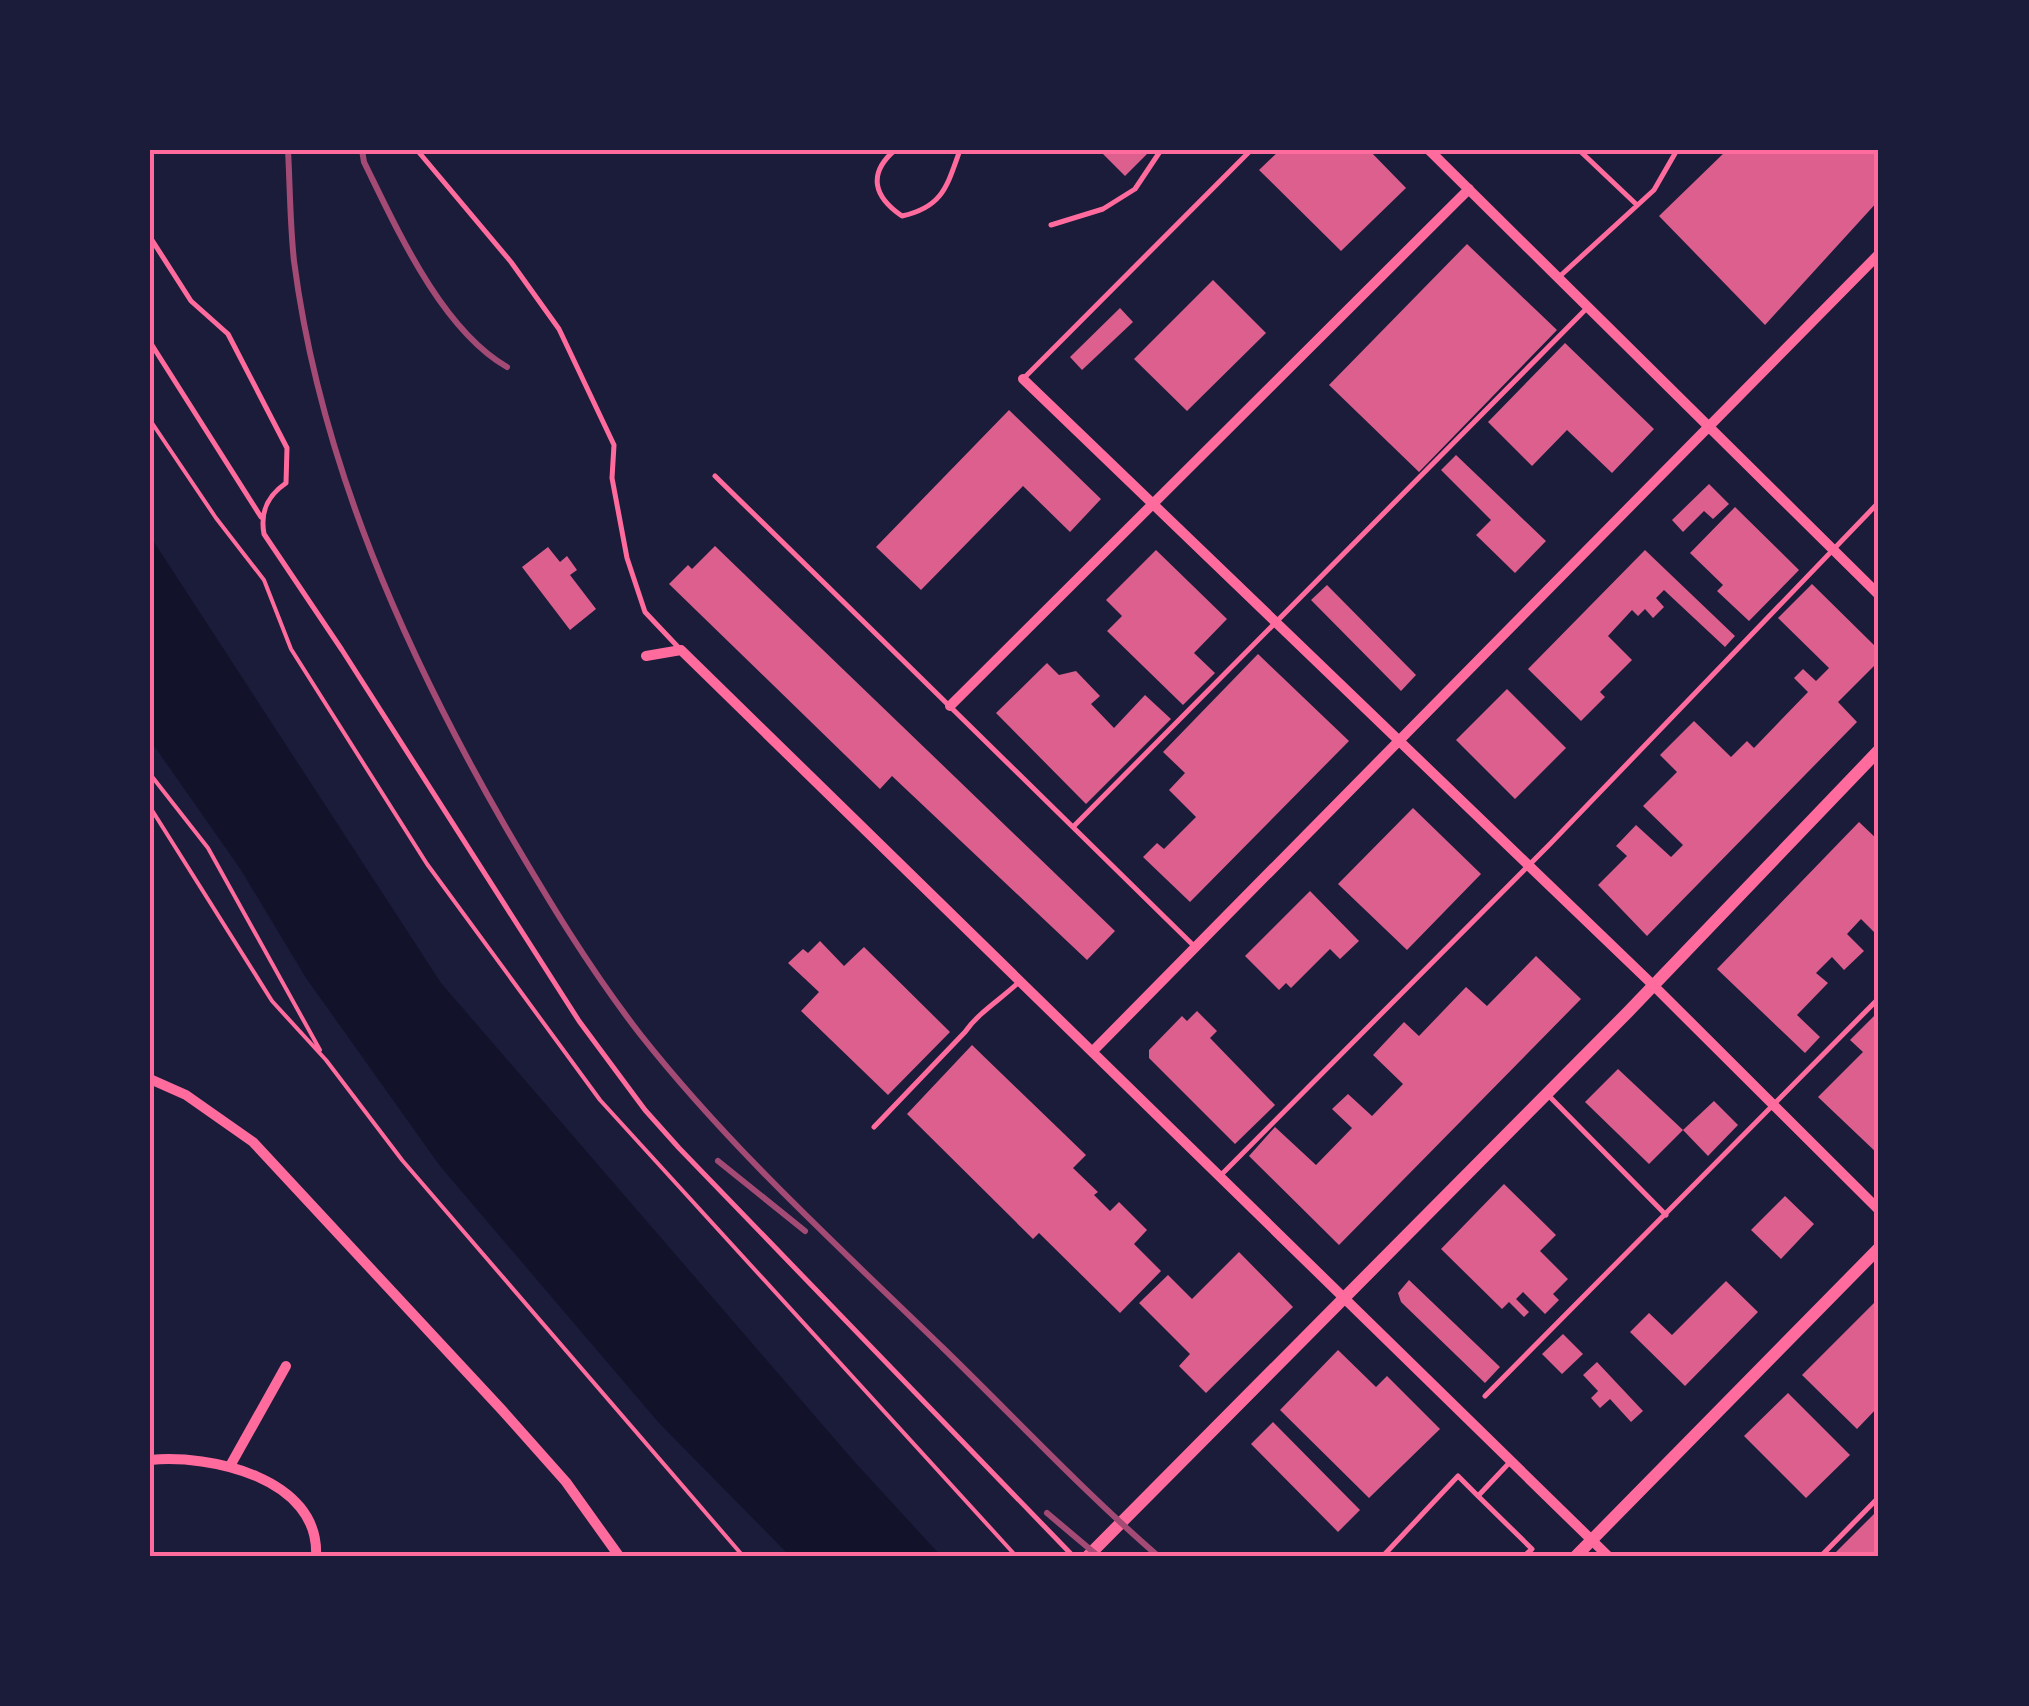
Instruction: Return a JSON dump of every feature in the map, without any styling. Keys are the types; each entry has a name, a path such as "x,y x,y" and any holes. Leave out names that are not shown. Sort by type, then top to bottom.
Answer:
{"street":[{"path":"1429,150 1879,595"},
{"path":"950,706 1469,189"},
{"path":"1092,1052 1879,254"},
{"path":"1023,379 1654,986 1879,1210"},
{"path":"646,656 680,650 1608,1556"},
{"path":"1088,1556 1654,986 1879,750"},
{"path":"150,1080 186,1094 253,1142 553,1468 620,1556"},
{"path":"1576,1556 1879,1248"},
{"path":"230,1466 286,1366"},
{"path":"150,1460 230,1466 277,1485 304,1510 316,1542 316,1556"}],"lane":[{"path":"418,150 511,262 559,330 614,445 612,478 627,558 645,612 680,650"},
{"path":"895,150 882,161 876,186 886,205 902,216 926,210 947,186 960,150"},
{"path":"1051,225 1102,209 1135,189 1161,150"},
{"path":"1023,379 1251,150"},
{"path":"1579,150 1637,205"},
{"path":"1559,277 1654,190 1677,150"},
{"path":"150,237 192,301 228,334 287,448 286,484 275,491 262,518"},
{"path":"1073,827 1590,306"},
{"path":"150,342 262,518 264,534 280,561 342,650 579,1021 645,1110 797,1273 1073,1556"},
{"path":"715,476 1196,947"},
{"path":"1220,1176 1529,865 1879,502"},
{"path":"874,1127 965,1032 976,1014 988,1011 1019,982"},
{"path":"1485,1396 1879,998"},
{"path":"1548,1094 1666,1215"},
{"path":"1478,1496 1511,1462"},
{"path":"1383,1556 1458,1476 1532,1548 1524,1556"},
{"path":"1821,1556 1879,1497"}],"path":[{"path":"150,774 208,848 326,1060"},
{"path":"150,807 272,1001 326,1060 402,1160 742,1556"}],"shaded area":[{"path":"150,536 441,983 852,1459 941,1556 790,1556 659,1423 440,1166 306,978 241,870 150,740"}],"building":[{"path":"1099,150 1151,150 1125,176"},
{"path":"1280,150 1369,150 1406,188 1341,251 1259,170"},
{"path":"1727,150 1879,150 1879,200 1765,325 1659,216"},
{"path":"1467,244 1557,330 1419,472 1329,385"},
{"path":"1213,280 1266,333 1187,411 1134,359"},
{"path":"1120,308 1133,322 1082,370 1070,357"},
{"path":"1565,343 1654,429 1612,473 1567,430 1532,466 1488,422"},
{"path":"1009,410 1101,499 1070,532 1023,486 921,590 876,547"},
{"path":"1456,455 1546,541 1515,573 1476,535 1491,520 1441,470"},
{"path":"1709,484 1729,504 1713,519 1704,511 1683,532 1672,520"},
{"path":"1735,507 1799,570 1749,621 1717,591 1723,585 1690,553"},
{"path":"715,546 1115,931 1087,960 892,776 880,789 669,584 688,565 692,569"},
{"path":"548,547 560,562 567,556 577,570 570,575 596,609 570,630 522,567"},
{"path":"1156,550 1227,619 1194,653 1215,673 1183,705 1107,631 1122,616 1106,600"},
{"path":"1645,550 1735,636 1725,647 1664,590 1656,598 1664,607 1653,618 1645,609 1638,616 1632,610 1608,636 1632,660 1600,692 1605,697 1581,721 1528,669"},
{"path":"1812,584 1879,650 1879,670 1874,666 1838,702 1857,722 1647,936 1598,885 1627,856 1616,846 1636,825 1671,857 1683,845 1643,806 1677,772 1660,755 1694,721 1731,757 1747,741 1754,748 1808,692 1794,678 1803,669 1816,681 1829,668 1778,618"},
{"path":"1327,585 1416,675 1401,691 1311,600"},
{"path":"1258,654 1349,741 1190,902 1143,857 1157,843 1164,849 1196,817 1169,790 1185,773 1163,752"},
{"path":"1047,663 1059,675 1076,671 1100,696 1091,704 1114,728 1145,695 1171,719 1086,804 996,713"},
{"path":"1507,689 1566,748 1515,799 1456,740"},
{"path":"1413,808 1481,874 1407,950 1338,884"},
{"path":"1859,822 1879,841 1879,937 1861,919 1847,934 1864,951 1844,970 1832,957 1816,973 1828,983 1797,1015 1820,1037 1805,1053 1717,969"},
{"path":"1310,891 1359,941 1340,959 1330,949 1291,988 1286,983 1279,990 1245,956"},
{"path":"820,941 844,966 864,947 950,1032 888,1095 801,1011 819,992 788,963 803,949 808,953"},
{"path":"1536,956 1581,999 1339,1245 1249,1156 1275,1127 1316,1165 1352,1128 1332,1109 1348,1094 1372,1116 1403,1084 1373,1055 1404,1022 1419,1036 1466,987 1487,1006"},
{"path":"1197,1011 1217,1031 1210,1038 1275,1105 1235,1144 1149,1058 1149,1050 1182,1016 1187,1021"},
{"path":"1879,1011 1879,1155 1818,1097 1863,1052 1850,1040"},
{"path":"972,1045 1086,1155 1073,1168 1098,1192 1094,1195 1110,1211 1119,1202 1147,1230 1134,1244 1161,1271 1120,1313 1039,1233 1033,1239 907,1114"},
{"path":"1618,1069 1683,1130 1649,1164 1585,1102"},
{"path":"1714,1101 1738,1125 1708,1156 1683,1130"},
{"path":"1504,1184 1556,1235 1540,1251 1568,1279 1553,1294 1559,1300 1545,1314 1523,1292 1516,1299 1529,1312 1524,1317 1509,1302 1502,1309 1441,1249"},
{"path":"1785,1196 1814,1224 1781,1259 1751,1230"},
{"path":"1239,1252 1293,1307 1206,1393 1179,1366 1190,1354 1139,1303 1168,1275 1192,1299"},
{"path":"1409,1280 1500,1367 1485,1383 1401,1302 1398,1293"},
{"path":"1726,1281 1758,1312 1685,1386 1630,1332 1649,1313 1672,1335"},
{"path":"1879,1298 1879,1406 1857,1429 1802,1375"},
{"path":"1563,1334 1583,1354 1562,1374 1542,1354"},
{"path":"1338,1350 1376,1387 1387,1376 1440,1429 1369,1498 1280,1410"},
{"path":"1597,1362 1643,1411 1631,1422 1610,1399 1600,1408 1591,1398 1598,1391 1583,1375"},
{"path":"1788,1393 1850,1455 1806,1498 1744,1436"},
{"path":"1273,1422 1360,1510 1338,1532 1251,1444"},
{"path":"1879,1509 1879,1556 1832,1556"}],"railway":[{"path":"288,150 294,261 306,336 346,482 401,624 434,693 553,906 640,1034 748,1157 1158,1556"},
{"path":"362,150 391,217 441,303 483,350 507,367"},
{"path":"718,1161 805,1231"},
{"path":"1047,1513 1098,1556"}]}
